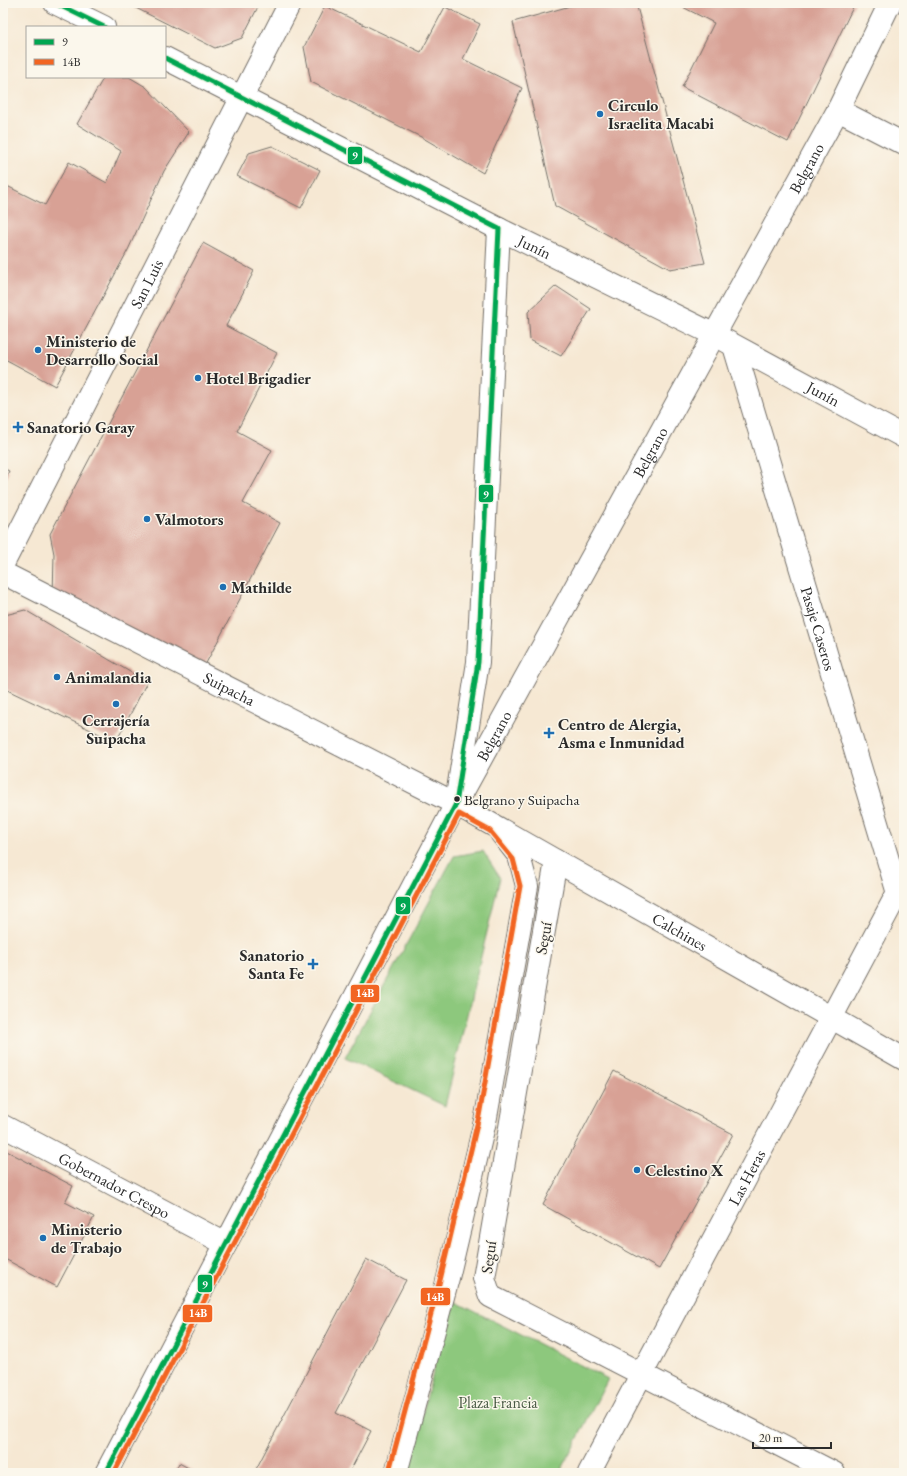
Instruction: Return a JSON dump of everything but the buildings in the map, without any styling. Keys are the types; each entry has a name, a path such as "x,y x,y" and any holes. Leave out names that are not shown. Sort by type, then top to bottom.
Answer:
{"street":[{"path":"56,3 102,26"},
{"name":"San Luis","path":"3,564 290,3"},
{"name":"Belgrano","path":"106,1473 456,804 838,110 890,3"},
{"name":"Junín","path":"166,58 242,96 499,229 715,335 904,437"},
{"path":"838,110 904,144"},
{"path":"456,804 478,662 499,229"},
{"name":"Pasaje Caseros","path":"734,346 902,895"},
{"name":"Suipacha","path":"3,572 456,804"},
{"name":"Calchines","path":"456,804 904,1059"},
{"path":"396,1473 448,1278 486,1117 527,886 518,856 495,826"},
{"name":"Seguí","path":"556,861 484,1278 490,1296 834,1473"},
{"name":"Las Heras","path":"589,1473 832,1019 902,895"},
{"name":"Gobernador Crespo","path":"3,1126 226,1244"}],"green space":[{"path":"483,851 500,878 445,1106 345,1058 454,856"},
{"name":"Plaza Francia","path":"452,1300 608,1379 560,1473 407,1473"}],"transit line":[{"name":"9","path":"55,3 102,26"},
{"name":"9","path":"106,1473 456,804 478,662 499,229 166,59"},
{"name":"14B","path":"114,1473 459,814 490,831 513,859 520,886 479,1116 441,1276 389,1471"}],"place":[{"name":"Circulo Israelita Macabi","path":"600,114"},
{"name":"Ministerio de Desarrollo Social","path":"38,350"},
{"name":"Hotel Brigadier","path":"198,378"},
{"name":"Sanatorio Garay","path":"18,427"},
{"name":"Valmotors","path":"147,519"},
{"name":"Mathilde","path":"223,587"},
{"name":"Animalandia","path":"57,677"},
{"name":"Cerrajería Suipacha","path":"116,704"},
{"name":"Centro de Alergia, Asma e Inmunidad","path":"549,733"},
{"name":"Belgrano y Suipacha","path":"457,799"},
{"name":"Sanatorio Santa Fe","path":"313,964"},
{"name":"Celestino X","path":"637,1170"},
{"name":"Ministerio de Trabajo","path":"43,1238"}]}
